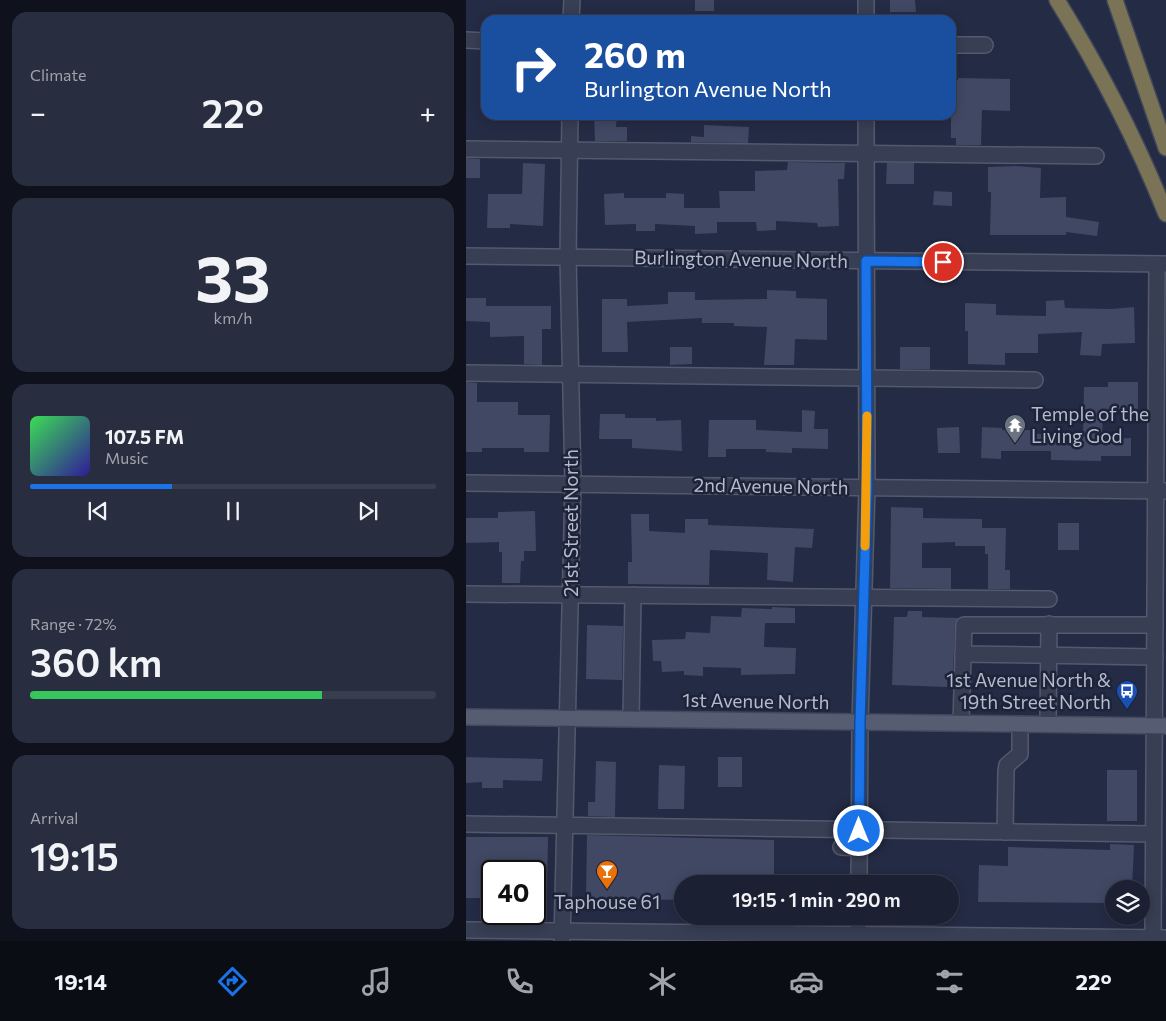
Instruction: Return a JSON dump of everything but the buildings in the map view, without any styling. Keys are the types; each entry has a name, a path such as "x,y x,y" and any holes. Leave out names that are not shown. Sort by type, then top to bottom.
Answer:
{"highway":[{"path":"1057,0 1094,60 1155,186 1166,214"},
{"path":"1115,0 1166,148"}],"main road":[{"name":"1st Avenue North","path":"466,717 1160,726"}],"street":[{"path":"571,15 572,0"},
{"path":"866,0 866,15"},
{"path":"466,40 481,41"},
{"path":"956,45 985,45"},
{"name":"21st Street North","path":"562,936 569,718 573,484 568,257 570,120"},
{"path":"859,875 860,722 867,488 866,120"},
{"path":"466,150 1096,156"},
{"name":"Burlington Avenue North","path":"466,256 1161,264"},
{"path":"466,930 562,936 786,934 858,938 1157,939 1157,831 1160,726 1155,657 1155,625 1161,491 1161,264"},
{"path":"466,373 1035,380"},
{"name":"2nd Avenue North","path":"466,483 1161,491"},
{"path":"466,594 1049,599"},
{"path":"631,719 633,595"},
{"path":"1048,724 1049,624"},
{"path":"962,723 964,625 1155,625"},
{"path":"963,654 1155,657"},
{"path":"1005,832 1006,771 1008,765 1020,754 1020,724"},
{"path":"466,824 730,827 859,831 1157,831"},
{"path":"841,847 859,848"},
{"path":"786,925 786,934"},
{"path":"858,925 858,938"}],"slow traffic":[{"path":"865,546 867,416"}],"place":[{"name":"Temple of the Living God","path":"1015,444"},
{"name":"1st Avenue North & 19th Street North","path":"1127,710"},
{"name":"Taphouse 61","path":"607,890"}],"route":[{"path":"859,831 860,722 867,488 866,261 943,262"}]}
